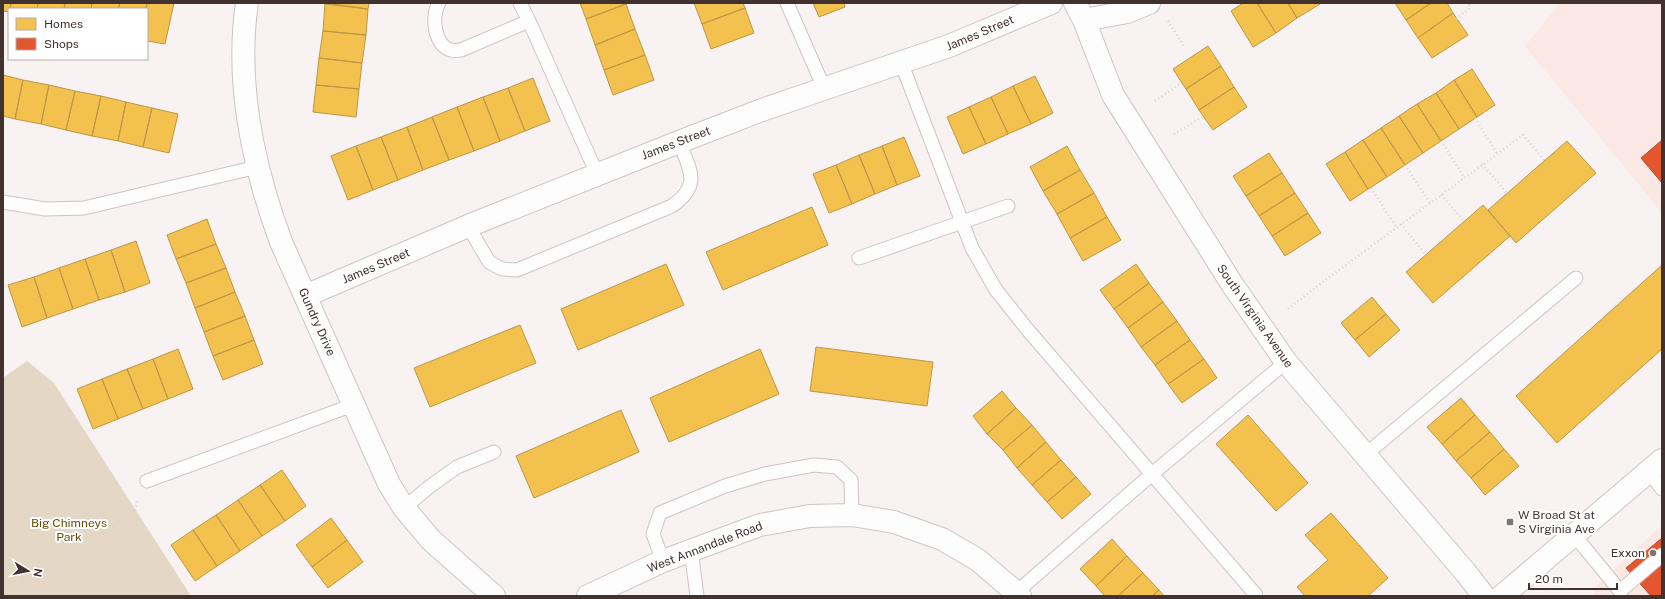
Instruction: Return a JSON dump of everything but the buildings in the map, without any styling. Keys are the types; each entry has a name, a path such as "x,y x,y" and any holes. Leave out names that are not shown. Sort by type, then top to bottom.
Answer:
{"street":[{"name":"Gundry Drive","path":"247,3 244,21 243,60 250,135 269,210 281,242 389,484 404,508 431,540 494,596"},
{"name":"James Street","path":"305,296 468,226 678,142 824,88 949,46 1051,3"},
{"path":"1080,11 1127,12 1149,3"},
{"name":"South Virginia Avenue","path":"1080,11 1113,95 1232,284 1286,362 1484,596"},
{"path":"1502,596 1575,536 1655,466"},
{"name":"West Annandale Road","path":"588,596 663,561 760,525 810,516 852,515 894,522 942,539 978,560 1016,595"}],"lane":[{"path":"439,3 435,9 434,24 442,45 450,50 461,50 529,21"},
{"path":"520,3 597,174"},
{"path":"787,3 824,88"},
{"path":"901,62 972,248 996,290 1026,329 1256,595"},
{"path":"468,226 489,262 502,269 517,270 672,206 684,198 690,187 691,172 678,142"},
{"path":"3,202 45,209 84,208 257,167"},
{"path":"859,258 1008,206"},
{"path":"1366,455 1576,278"},
{"path":"1016,595 1152,474 1286,362"},
{"path":"147,481 353,405"},
{"path":"404,508 429,487 457,467 494,452"},
{"path":"663,561 653,534 660,513 725,486 765,474 814,465 837,467 851,480 852,515"},
{"path":"1655,466 1662,489"},
{"path":"1575,536 1620,593 1662,555"},
{"path":"691,550 697,596"}],"path":[{"path":"1456,19 1469,9 1469,3"},
{"path":"1168,21 1184,46"},
{"path":"1155,101 1181,83"},
{"path":"1174,134 1204,116"},
{"path":"1475,118 1496,154"},
{"path":"1288,309 1464,177 1523,135 1545,161"},
{"path":"1441,141 1464,177"},
{"path":"1482,164 1507,194"},
{"path":"1405,165 1430,203"},
{"path":"1371,188 1397,228"},
{"path":"1441,195 1464,221"},
{"path":"1401,224 1426,255"},
{"path":"20,596 24,580 135,511 137,503 135,498"},
{"path":"3,561 18,571 24,580"}],"shaded area":[{"path":"1560,3 1662,3 1662,213 1525,46"},
{"path":"1662,525 1662,596 1594,596 1595,587"}],"green space":[{"name":"Big Chimneys Park","path":"27,361 54,383 191,596 3,596 3,378"}],"place":[{"name":"W Broad St at S Virginia Ave","path":"1510,522"},
{"name":"Exxon","path":"1653,553"}]}
